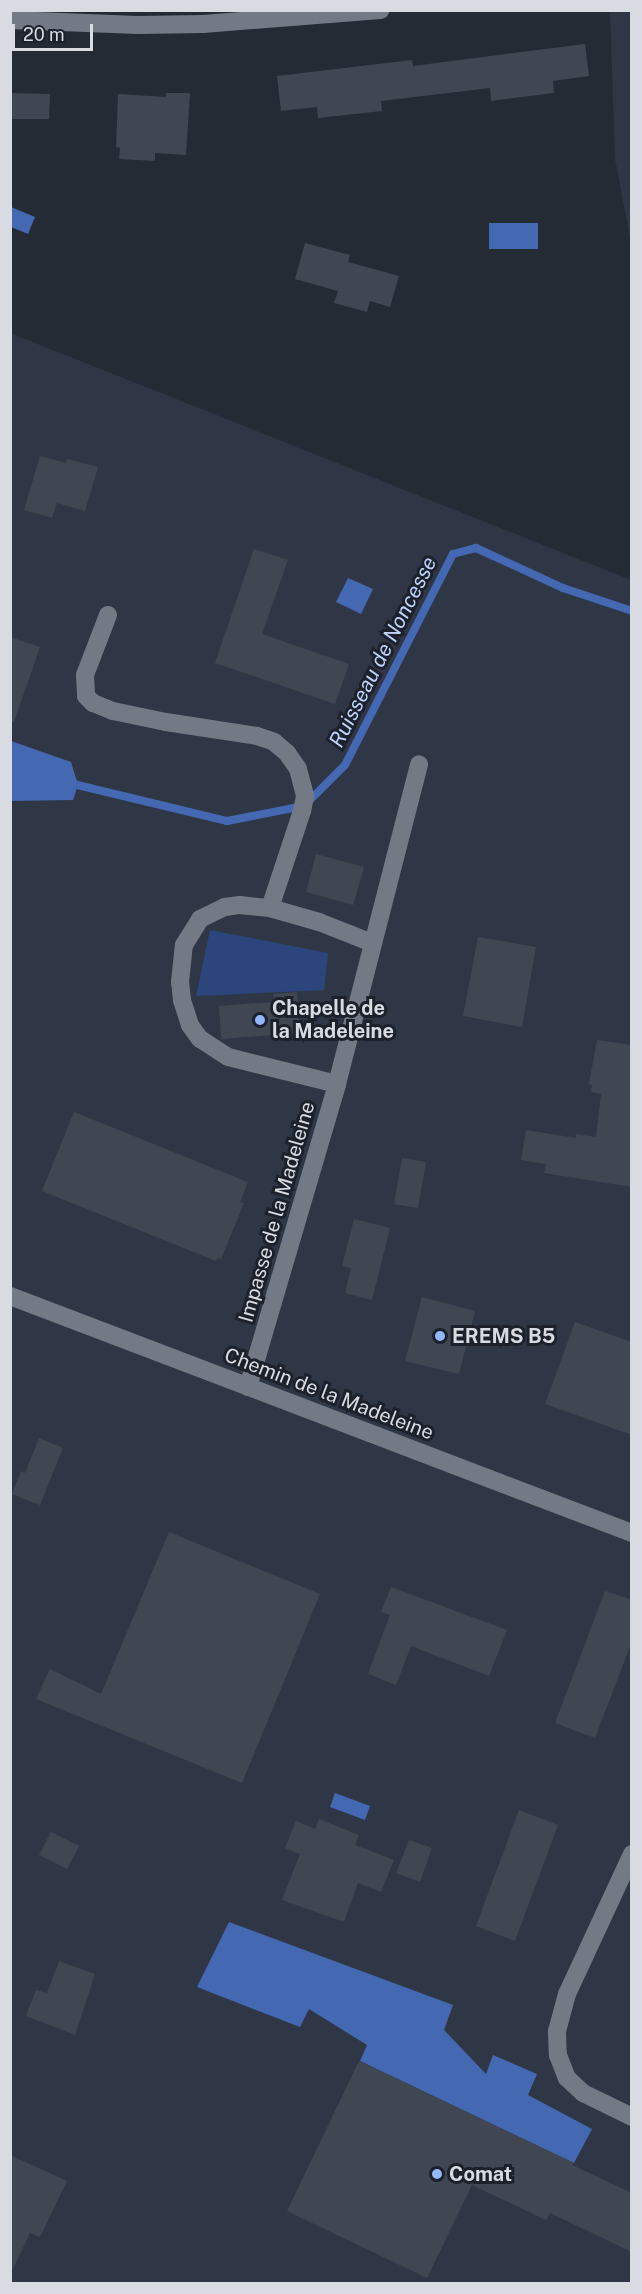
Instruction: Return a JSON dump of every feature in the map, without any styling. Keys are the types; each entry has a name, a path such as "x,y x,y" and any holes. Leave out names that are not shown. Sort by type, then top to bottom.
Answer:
{"street":[{"path":"10,20 203,24 380,10"},
{"path":"108,615 85,675 86,696 93,703 113,711 166,722 257,736 274,742 287,753 298,769 305,796 302,811 270,908"},
{"name":"Impasse de la Madeleine","path":"248,1387 338,1084 419,764"},
{"name":"Impasse de la Madeleine","path":"338,1084 228,1057 200,1039 185,1013 182,1000 181,963 184,945 200,919 225,907 240,905 270,908 319,922 372,943"},
{"name":"Chemin de la Madeleine","path":"10,1296 632,1533"},
{"path":"632,1854 567,1994 557,2032 558,2055 567,2078 583,2093 632,2117"}],"shaded area":[{"path":"610,11 631,11 631,242 615,159"},
{"path":"11,207 35,217 28,234 11,227"},
{"path":"489,223 538,223 538,249 489,249"},
{"path":"10,333 631,580 631,2283 11,2283"},
{"path":"348,578 373,589 361,614 336,602"},
{"path":"11,741 71,762 78,785 73,800 11,801"},
{"path":"210,930 328,953 324,990 196,996"},
{"path":"335,1793 370,1806 365,1820 330,1807"},
{"path":"229,1922 453,2005 444,2030 486,2074 493,2055 537,2074 528,2095 592,2129 574,2163 360,2061 367,2045 309,2009 300,2027 197,1987"}],"building":[{"path":"585,44 589,76 553,81 554,93 491,101 490,88 381,101 382,111 318,118 317,107 281,111 277,76 412,60 413,66"},
{"path":"10,93 50,94 49,119 10,119"},
{"path":"166,93 190,93 186,155 155,153 155,161 119,159 120,148 116,147 118,94 166,97"},
{"path":"305,243 350,255 348,262 399,276 390,307 370,301 367,312 334,303 338,291 295,279"},
{"path":"40,456 66,463 67,459 98,467 85,511 57,503 52,518 24,510"},
{"path":"254,549 288,560 262,634 349,664 335,704 215,663"},
{"path":"10,637 40,647 14,722 10,722"},
{"path":"316,854 364,867 353,905 306,892"},
{"path":"478,937 536,947 522,1027 463,1016"},
{"name":"Chapelle de la Madeleine","path":"297,992 300,1033 221,1039 219,1006 274,1002 273,994"},
{"path":"597,1040 632,1045 632,1187 544,1173 546,1164 521,1160 526,1130 576,1138 576,1134 596,1137 601,1094 591,1092 592,1085 589,1084"},
{"path":"74,1112 248,1182 240,1202 244,1203 221,1259 217,1258 216,1261 42,1191"},
{"path":"402,1158 426,1162 418,1208 394,1204"},
{"path":"354,1219 390,1228 372,1300 345,1293 351,1268 342,1266"},
{"name":"EREMS B5","path":"422,1297 475,1311 459,1374 405,1361"},
{"path":"575,1322 632,1342 632,1435 545,1404"},
{"path":"39,1438 63,1448 40,1505 12,1494 21,1471 25,1473"},
{"path":"169,1532 320,1594 242,1783 36,1699 50,1669 101,1694"},
{"path":"391,1587 507,1630 489,1676 411,1646 396,1685 368,1674 390,1615 381,1612"},
{"path":"605,1591 632,1600 632,1641 595,1738 555,1723"},
{"path":"519,1810 558,1825 515,1941 476,1926"},
{"path":"319,1819 359,1835 355,1845 394,1860 381,1892 358,1883 344,1922 282,1900 300,1854 285,1848 296,1821 315,1829"},
{"path":"51,1832 79,1846 67,1869 39,1855"},
{"path":"409,1840 432,1848 420,1882 396,1873"},
{"path":"59,1961 95,1974 75,2035 26,2016 36,1990 47,1993"},
{"name":"Comat","path":"359,2061 632,2193 632,2252 550,2213 546,2220 472,2185 427,2278 287,2211"},
{"path":"10,2155 67,2181 40,2237 30,2233 10,2275"}],"waterway":[{"name":"Ruisseau de Noncesse","path":"310,800 345,765 453,554 476,548 563,588 632,611"},
{"name":"Ruisseau de Noncesse","path":"69,783 227,821 293,808"}],"place":[{"name":"Chapelle de la Madeleine","path":"260,1020"},
{"name":"EREMS B5","path":"440,1336"},
{"name":"Comat","path":"437,2174"}]}
